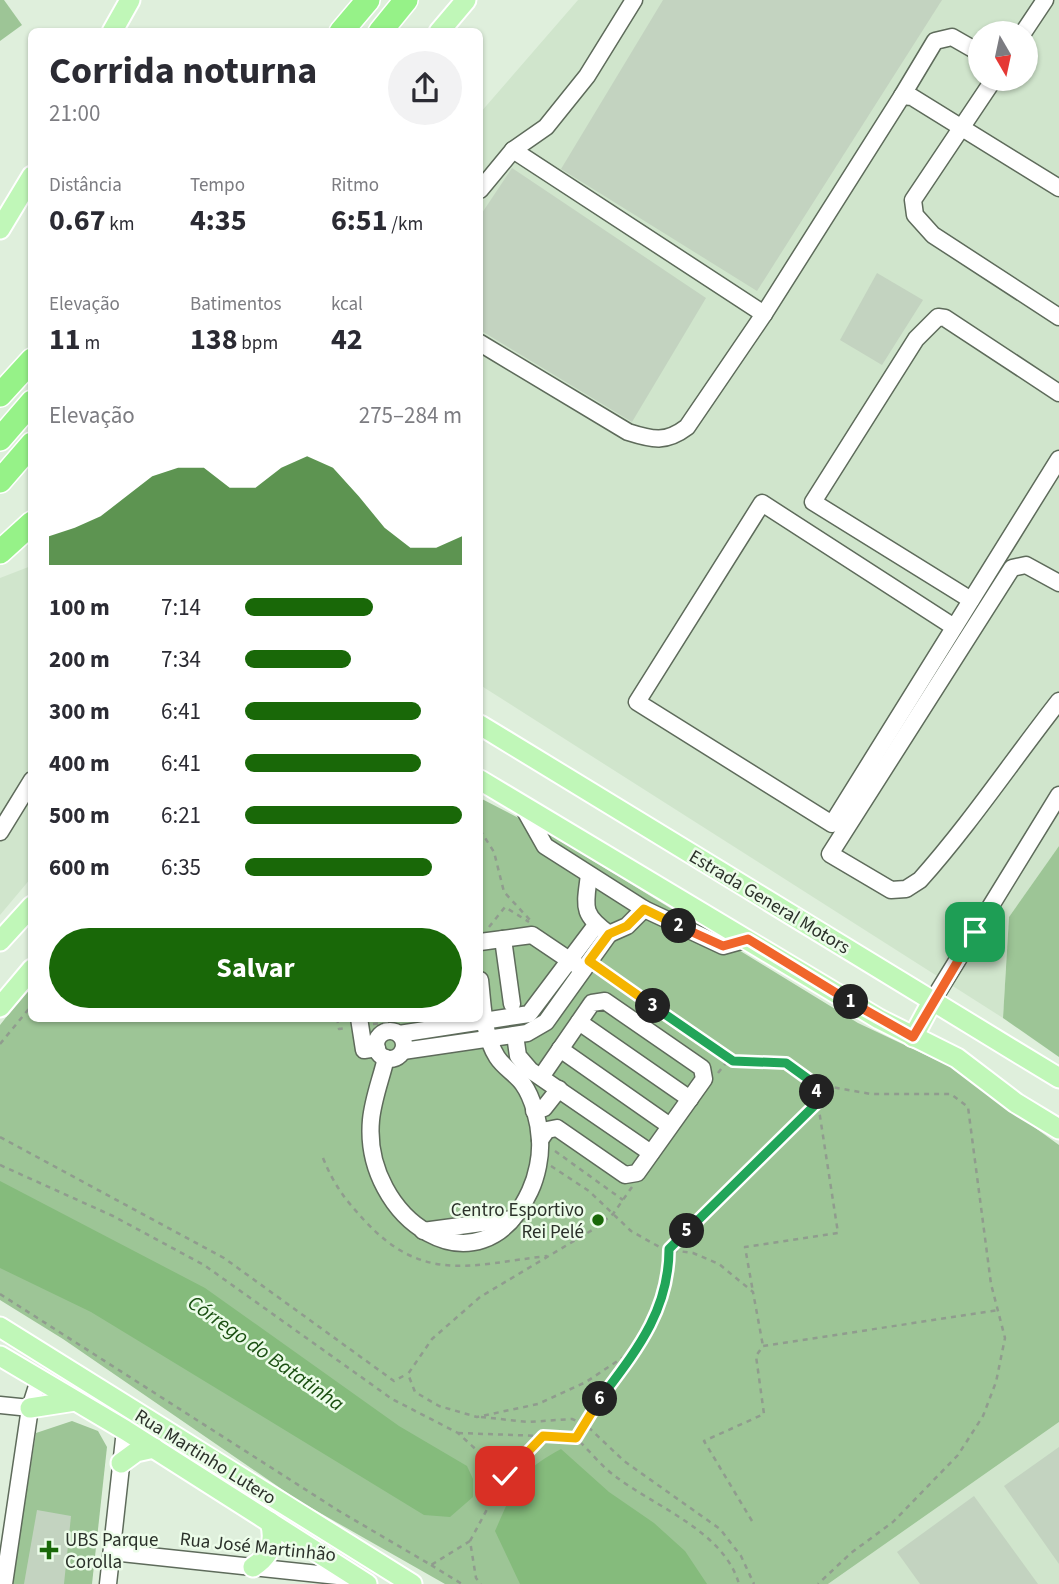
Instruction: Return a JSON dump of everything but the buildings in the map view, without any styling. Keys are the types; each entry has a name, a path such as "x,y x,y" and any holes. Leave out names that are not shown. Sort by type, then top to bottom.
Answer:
{"highway":[{"path":"344,28 368,0"},
{"path":"383,28 406,0"},
{"path":"0,395 28,364"},
{"path":"0,439 28,407"},
{"path":"0,481 28,449"},
{"path":"0,552 28,527"}],"main road":[{"path":"114,28 130,0"},
{"path":"442,28 466,0"},
{"path":"0,229 28,183"},
{"name":"Estrada General Motors","path":"483,726 1059,1078"},
{"path":"483,782 913,1037 957,1058 1016,1102 1059,1129"},
{"path":"0,941 28,910"},
{"path":"0,1007 28,974"},
{"path":"913,1037 933,1000"},
{"name":"Rua Martinho Lutero","path":"0,1327 412,1584"},
{"name":"Rua Martinho Lutero","path":"0,1356 154,1448 361,1582"},
{"path":"39,1380 51,1359"},
{"path":"30,1408 75,1401"},
{"path":"125,1430 128,1408"},
{"path":"121,1463 136,1452 154,1448"},
{"path":"253,1567 269,1553 273,1532 271,1522"}],"street":[{"path":"483,186 513,150 545,127 587,76 634,0"},
{"path":"1031,21 1045,0"},
{"path":"483,345 628,432 655,440 671,439 687,427 764,314 935,41 952,37 968,46"},
{"path":"986,91 913,200 915,215 933,234 1059,317"},
{"path":"902,96 912,97 1059,188"},
{"path":"513,150 764,314"},
{"path":"971,600 813,502 916,339 938,317 945,318 1059,393"},
{"path":"954,627 762,503 638,702 832,824 1059,458"},
{"path":"1059,583 1026,565 1012,568 830,854 891,890 906,889 920,880 989,796 1015,757 1059,701"},
{"path":"0,832 28,786"},
{"path":"933,1000 1059,794"},
{"path":"523,807 545,846 644,909 723,946 748,939"},
{"path":"589,875 585,906 587,914 603,929"},
{"path":"603,929 627,926 644,909"},
{"path":"360,1022 364,1050 396,1058 403,1051 527,1033 546,1022 603,929"},
{"path":"483,942 532,935 581,964"},
{"path":"503,939 512,1004"},
{"path":"485,1020 530,1014 581,964"},
{"path":"540,1140 547,1130 557,1128 625,1175 637,1173 704,1079 702,1068 606,1001 592,1003 541,1077"},
{"path":"454,1022 395,1028 380,1035 382,1053 371,1121 372,1150 379,1176 391,1199 421,1231 513,1219 528,1195 539,1161 540,1140 534,1111 523,1085 498,1059 488,1039 483,1004"},
{"path":"579,1022 690,1099"},
{"path":"423,1024 427,1048"},
{"path":"395,1028 404,1041 403,1051"},
{"path":"515,1035 518,1056 541,1077 651,1153"},
{"path":"560,1049 670,1126"},
{"path":"534,1111 544,1108 559,1089"},
{"path":"4,1584 5,1540 30,1408 39,1380"},
{"path":"0,1405 30,1408"},
{"path":"108,1584 125,1430"},
{"name":"Rua José Martinhão","path":"111,1552 361,1582"}],"path":[{"path":"483,835 494,852 504,892 537,927"},
{"path":"581,964 733,1061 786,1063 815,1084 871,1094 951,1094 968,1107 991,1284 1005,1338 996,1382 982,1416 958,1455 893,1522 818,1584"},
{"path":"0,1044 28,1010"},
{"path":"752,1521 704,1441 764,1414 756,1356 762,1346 745,1247 838,1233 815,1084"},
{"path":"576,1438 590,1412 656,1317 669,1278 669,1249 819,1101"},
{"path":"0,1137 224,1258 394,1381 408,1374 432,1339 480,1297 594,1229 612,1214"},
{"path":"540,1140 623,1199"},
{"path":"539,1161 589,1191 631,1231 663,1249 693,1253 719,1264 753,1292"},
{"path":"0,1165 113,1216 204,1265 392,1399 458,1433 505,1476"},
{"path":"0,1294 339,1510 462,1584"},
{"path":"762,1346 999,1310"},
{"path":"477,1417 538,1404 586,1382 637,1348"},
{"path":"408,1374 415,1392 439,1406 477,1417 528,1422 572,1419 585,1424 624,1461 720,1529 741,1556 754,1584"},
{"path":"458,1433 576,1438 614,1476 667,1508 727,1556 739,1584"},
{"path":"431,1565 470,1541 505,1476 543,1436"},
{"path":"470,1541 476,1578 481,1584"}],"shaded area":[{"path":"0,0 4,0 22,25 0,41"},
{"path":"578,0 1059,0 1059,846 1009,917 1003,1018 483,687 483,110"},
{"path":"28,567 28,882 0,915 0,578"},
{"name":"Centro Esportivo Rei Pelé","path":"483,800 546,832 858,1023 949,1066 1059,1145 1059,1422 828,1584 445,1584 299,1501 63,1339 0,1300 0,1025 28,990 28,1022 483,1022"},
{"path":"1059,846 1059,1057 1003,1018 1009,917"},
{"path":"72,1421 98,1431 107,1447 92,1584 12,1584 36,1433"},
{"path":"1059,1422 1059,1584 828,1584"}],"water":[{"name":"Córrego do Batatinha","path":"0,1181 205,1288 399,1426 467,1466 473,1479 473,1497 450,1517 424,1515 91,1312 0,1268"},
{"path":"561,1449 609,1492 654,1523 685,1551 707,1584 520,1584 495,1531 519,1482 535,1466"}],"place":[{"name":"Centro Esportivo Rei Pelé","path":"598,1220"},
{"name":"UBS Parque Corolla","path":"49,1550"}],"route":[{"path":"505,1476 543,1436 576,1438 582,1431 590,1412 628,1362 656,1317 669,1278 669,1249 819,1101 815,1084 786,1063 733,1061 589,961 609,934 627,926 644,909 723,946 748,939 879,1020 913,1037 975,932"}]}
